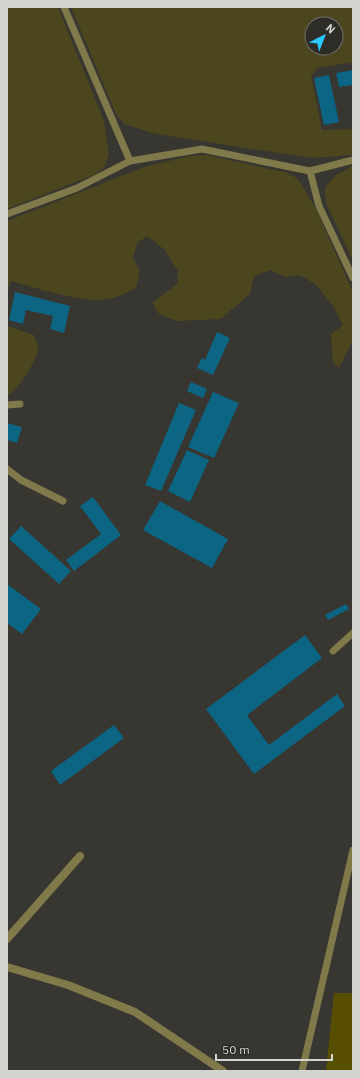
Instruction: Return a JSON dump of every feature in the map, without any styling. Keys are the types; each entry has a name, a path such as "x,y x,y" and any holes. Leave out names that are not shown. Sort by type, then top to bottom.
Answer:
{"street":[{"path":"7,939 80,856"},
{"path":"7,967 68,985 135,1012 223,1071"}],"lane":[{"path":"64,7 130,161"},
{"path":"7,214 77,188 130,161 202,149 310,171 353,160"},
{"path":"310,171 319,206 353,278"},
{"path":"7,405 20,404"},
{"path":"7,469 21,480 63,501"},
{"path":"333,651 353,633"},
{"path":"302,1071 353,850"}],"shaded area":[{"path":"7,7 58,7 104,121 109,155 105,166 96,174 7,209"},
{"path":"71,7 353,7 353,62 318,68 311,76 322,130 353,129 353,155 312,158 156,134 124,124 116,114"},
{"path":"207,155 288,173 298,179 315,207 353,292 353,340 339,368 333,362 331,334 343,325 333,306 315,284 300,275 285,277 271,270 254,276 250,294 221,319 177,321 159,314 152,303 177,284 178,271 164,249 147,236 137,243 133,258 140,271 136,288 116,297 92,300 78,298 49,292 11,281 7,292 7,221 144,167 190,156"},
{"path":"353,165 353,261 327,205 325,192 326,186 335,176"},
{"path":"7,326 34,335 39,350 30,369 18,387 7,396"},
{"path":"334,993 353,993 353,1071 326,1071"}],"building":[{"path":"353,70 353,85 339,87 336,73"},
{"path":"329,75 339,122 324,125 314,78"},
{"path":"15,292 70,306 64,333 50,329 53,316 26,310 23,324 9,320"},
{"path":"217,332 230,338 213,375 197,368 202,358 205,360"},
{"path":"191,382 207,389 203,398 187,391"},
{"path":"213,392 239,403 214,458 188,447"},
{"path":"179,403 196,410 161,491 145,485"},
{"path":"7,423 22,427 17,443 7,440"},
{"path":"187,450 209,460 190,502 168,491"},
{"path":"93,497 121,535 74,571 66,560 101,534 80,506"},
{"path":"160,501 228,539 212,568 143,530"},
{"path":"21,526 71,571 59,584 9,539"},
{"path":"7,584 41,609 22,634 7,623"},
{"path":"346,604 349,609 328,620 325,615"},
{"path":"305,635 322,658 247,715 269,745 337,694 345,706 254,774 206,709"},
{"path":"114,725 124,738 60,785 51,771"}]}
